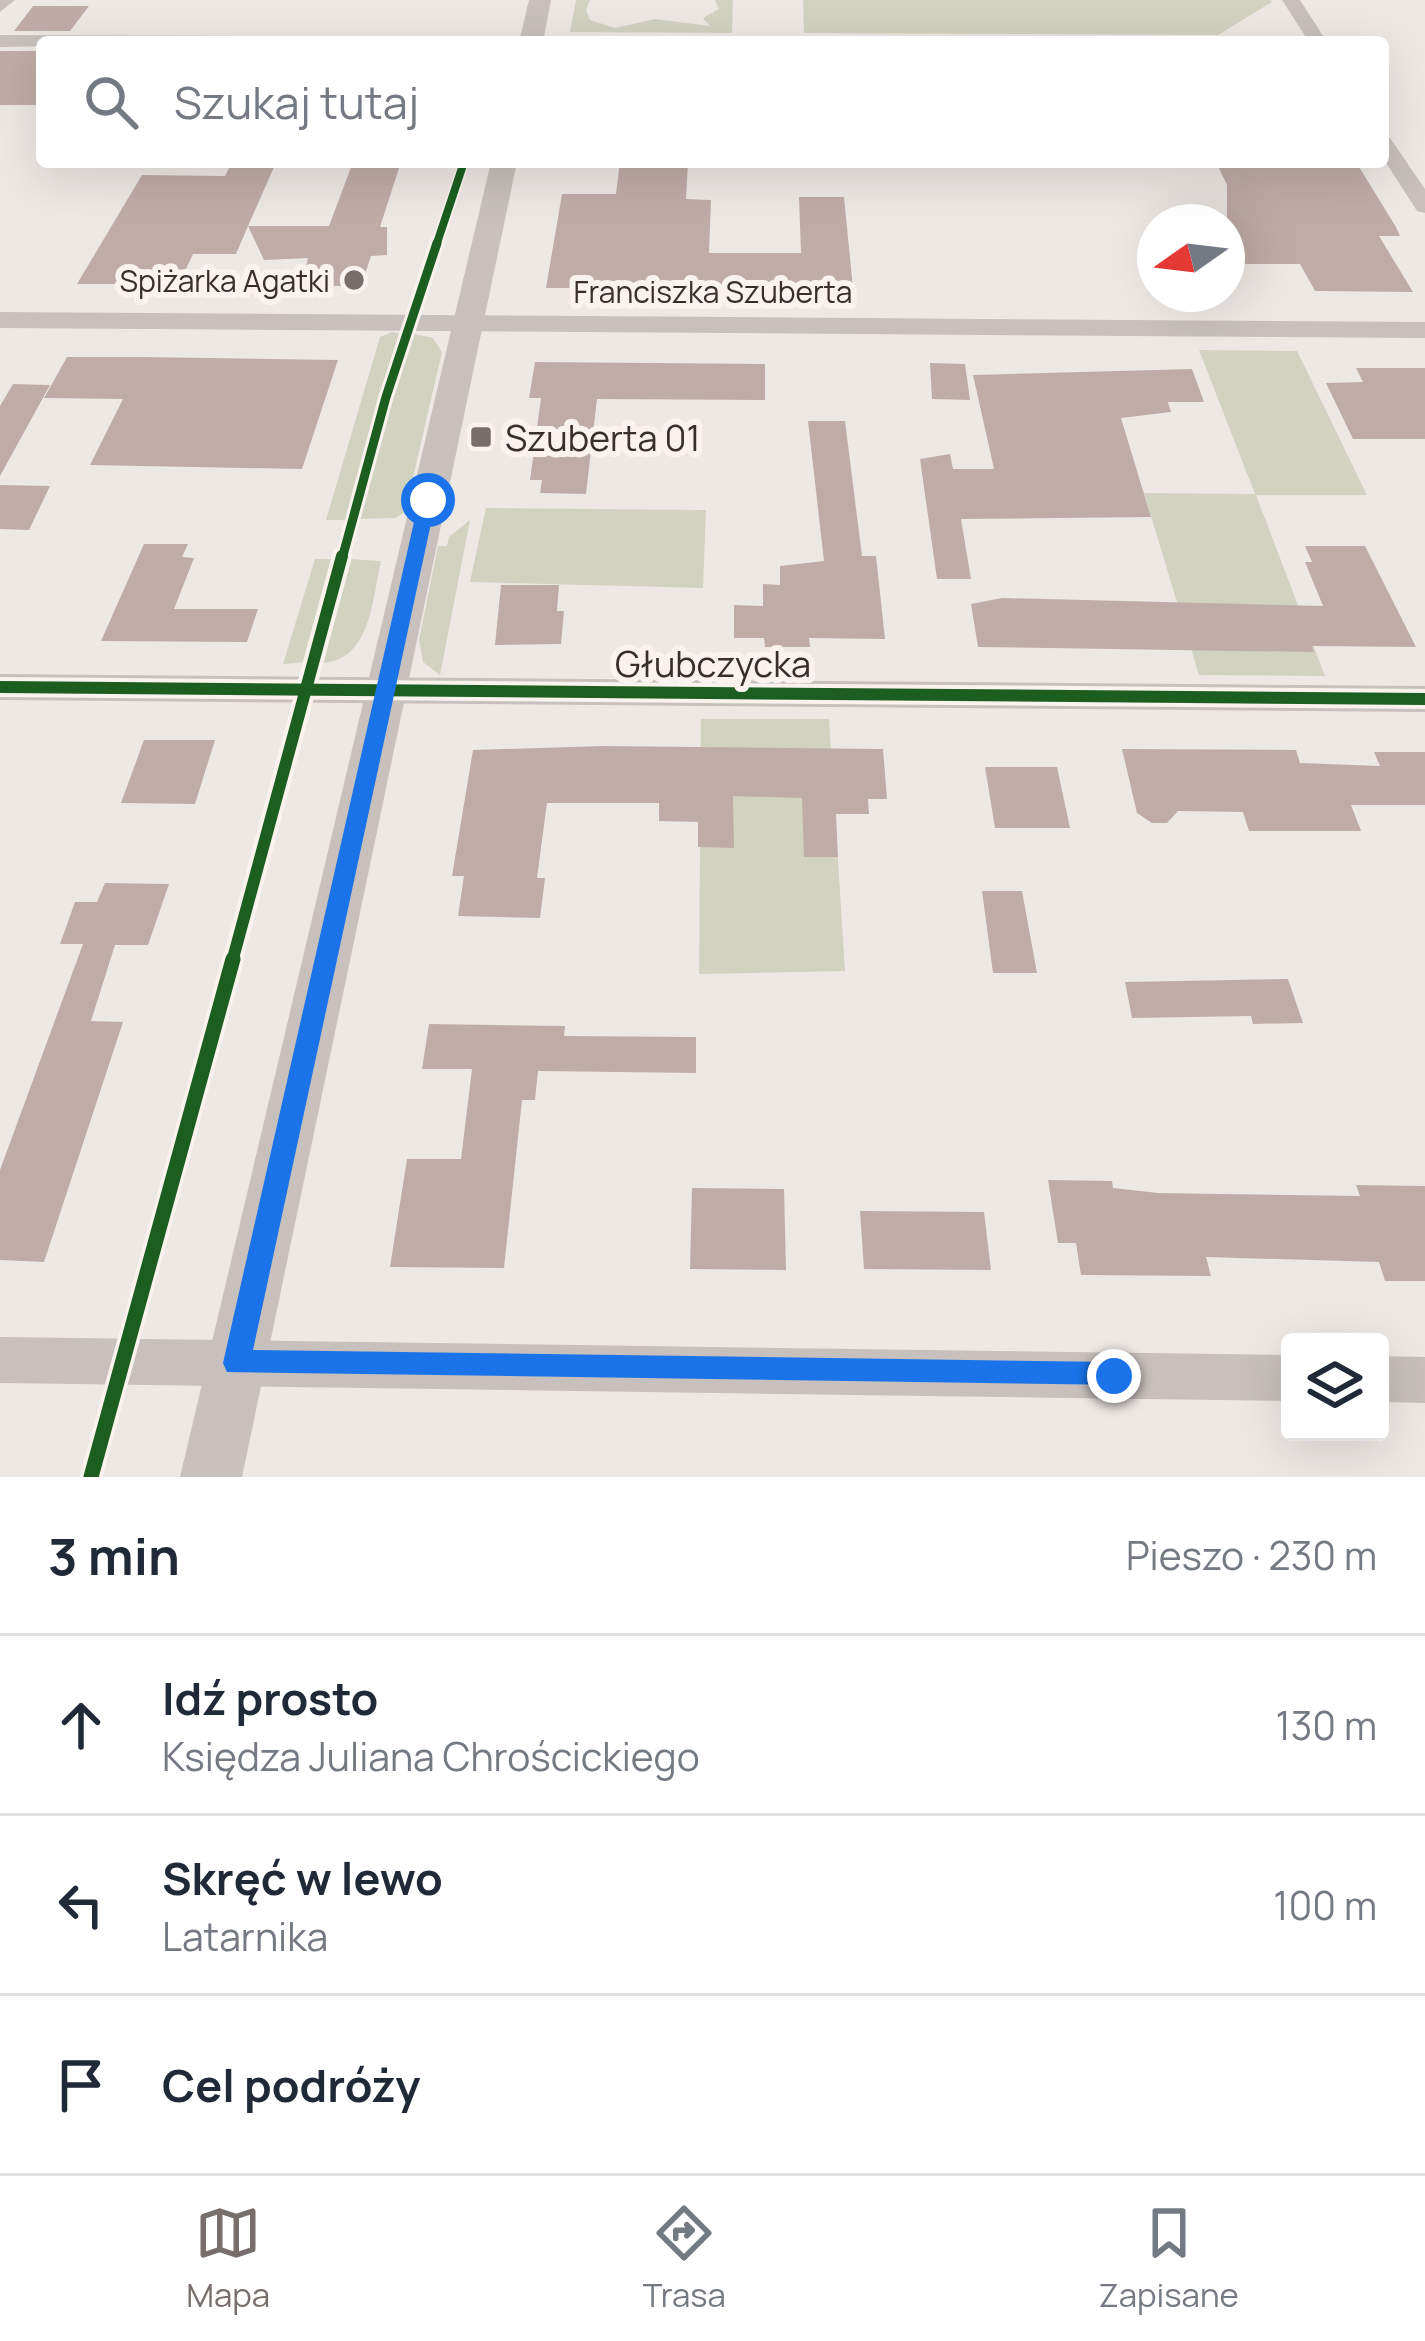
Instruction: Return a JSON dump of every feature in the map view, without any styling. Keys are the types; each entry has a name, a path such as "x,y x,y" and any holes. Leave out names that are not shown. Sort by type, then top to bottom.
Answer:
{"street":[{"path":"532,36 540,0"},
{"path":"1291,0 1314,36"},
{"path":"0,41 36,41"},
{"path":"1389,151 1425,206"},
{"path":"211,1477 503,168"},
{"name":"Franciszka Szuberta","path":"0,320 1425,330"},
{"name":"Głubczycka","path":"0,687 1425,699"},
{"path":"0,1360 1281,1378"},
{"path":"1389,1379 1425,1380"}],"green space":[{"path":"576,0 590,0 586,10 590,20 615,28 655,19 710,26 703,18 719,9 715,0 733,0 732,33 570,32"},
{"path":"803,0 1272,2 1218,35 804,33"},
{"path":"399,333 347,520 326,520 380,337"},
{"path":"410,333 433,338 442,352 405,512 395,518 359,519"},
{"path":"1199,350 1297,351 1367,495 1256,495 1325,676 1199,675 1144,493 1255,494"},
{"path":"486,508 706,510 703,588 470,582"},
{"path":"470,520 440,675 423,662 419,640 438,546 447,546 449,537"},
{"path":"315,559 336,559 307,662 283,664"},
{"path":"348,559 381,561 371,610 351,651 322,663"},
{"path":"701,719 829,719 845,971 699,974"}],"building":[{"path":"33,6 89,6 70,31 14,31"},
{"path":"0,51 36,51 36,105 0,105"},
{"path":"229,168 274,168 236,254 193,254 179,284 77,284 142,175 225,176"},
{"path":"351,168 399,168 380,227 387,227 387,255 371,256 361,286 307,286 315,267 306,266 308,258 264,260 248,226 329,226"},
{"path":"619,168 688,168 686,199 711,200 709,253 801,253 799,197 844,197 853,288 546,288 562,194 616,194"},
{"path":"1219,168 1360,168 1400,236 1379,236 1413,292 1315,291 1300,264 1245,264 1245,204 1227,204 1227,185"},
{"path":"67,357 338,360 302,469 90,465 123,399 44,398"},
{"path":"535,362 765,364 765,400 597,399 586,494 540,493 542,480 530,480 541,398 529,398"},
{"path":"930,363 965,364 970,400 932,399"},
{"path":"1356,368 1425,368 1425,439 1353,439 1326,383 1363,382"},
{"path":"1192,369 1204,402 1168,402 1171,412 1121,418 1151,517 961,519 971,579 937,579 920,459 950,454 953,469 994,469 973,375"},
{"path":"13,384 50,385 0,476 0,406"},
{"path":"808,421 845,421 862,556 876,556 885,639 809,638 810,647 765,647 764,638 734,638 734,605 763,606 763,584 780,585 780,566 824,561"},
{"path":"0,485 50,486 29,530 0,529"},
{"path":"144,544 188,544 182,557 194,558 174,609 258,609 247,642 101,641"},
{"path":"1305,546 1365,546 1416,647 1312,646 1314,652 978,647 971,604 1002,598 1323,606 1305,562 1312,562"},
{"path":"501,585 559,585 557,611 564,611 561,644 495,645"},
{"path":"144,740 215,740 195,804 121,803"},
{"path":"603,746 883,749 887,799 868,799 869,814 836,814 838,857 804,857 802,798 733,796 734,848 698,847 698,822 659,821 659,803 547,803 537,878 545,878 540,918 458,916 464,876 452,876 473,750"},
{"path":"1122,749 1296,750 1300,763 1380,766 1374,752 1425,752 1425,805 1351,805 1361,831 1249,831 1243,812 1178,811 1167,823 1152,823 1137,813"},
{"path":"985,767 1057,767 1070,828 995,828"},
{"path":"105,883 169,884 148,945 115,945 91,1021 123,1022 44,1262 0,1260 0,1170 83,944 60,944 75,902 97,902"},
{"path":"982,891 1022,891 1037,973 993,973"},
{"path":"1288,979 1303,1023 1253,1024 1251,1016 1132,1018 1125,982"},
{"path":"429,1024 565,1026 564,1036 696,1037 696,1073 538,1071 535,1100 522,1100 504,1268 390,1267 407,1159 461,1159 472,1069 422,1069"},
{"path":"1048,1180 1112,1181 1113,1188 1158,1193 1360,1196 1356,1185 1425,1186 1425,1281 1385,1281 1379,1262 1206,1257 1211,1276 1081,1275 1076,1243 1058,1243"},
{"path":"692,1188 784,1189 786,1270 690,1269"},
{"path":"860,1211 984,1212 991,1270 864,1269"}],"cycle path":[{"path":"91,1477 386,397 462,168"},
{"path":"0,687 1425,699"}],"place":[{"name":"Spiżarka Agatki","path":"354,280"},
{"name":"Szuberta 01","path":"481,437"}],"route":[{"path":"428,500 236,1363 1114,1376"}]}
